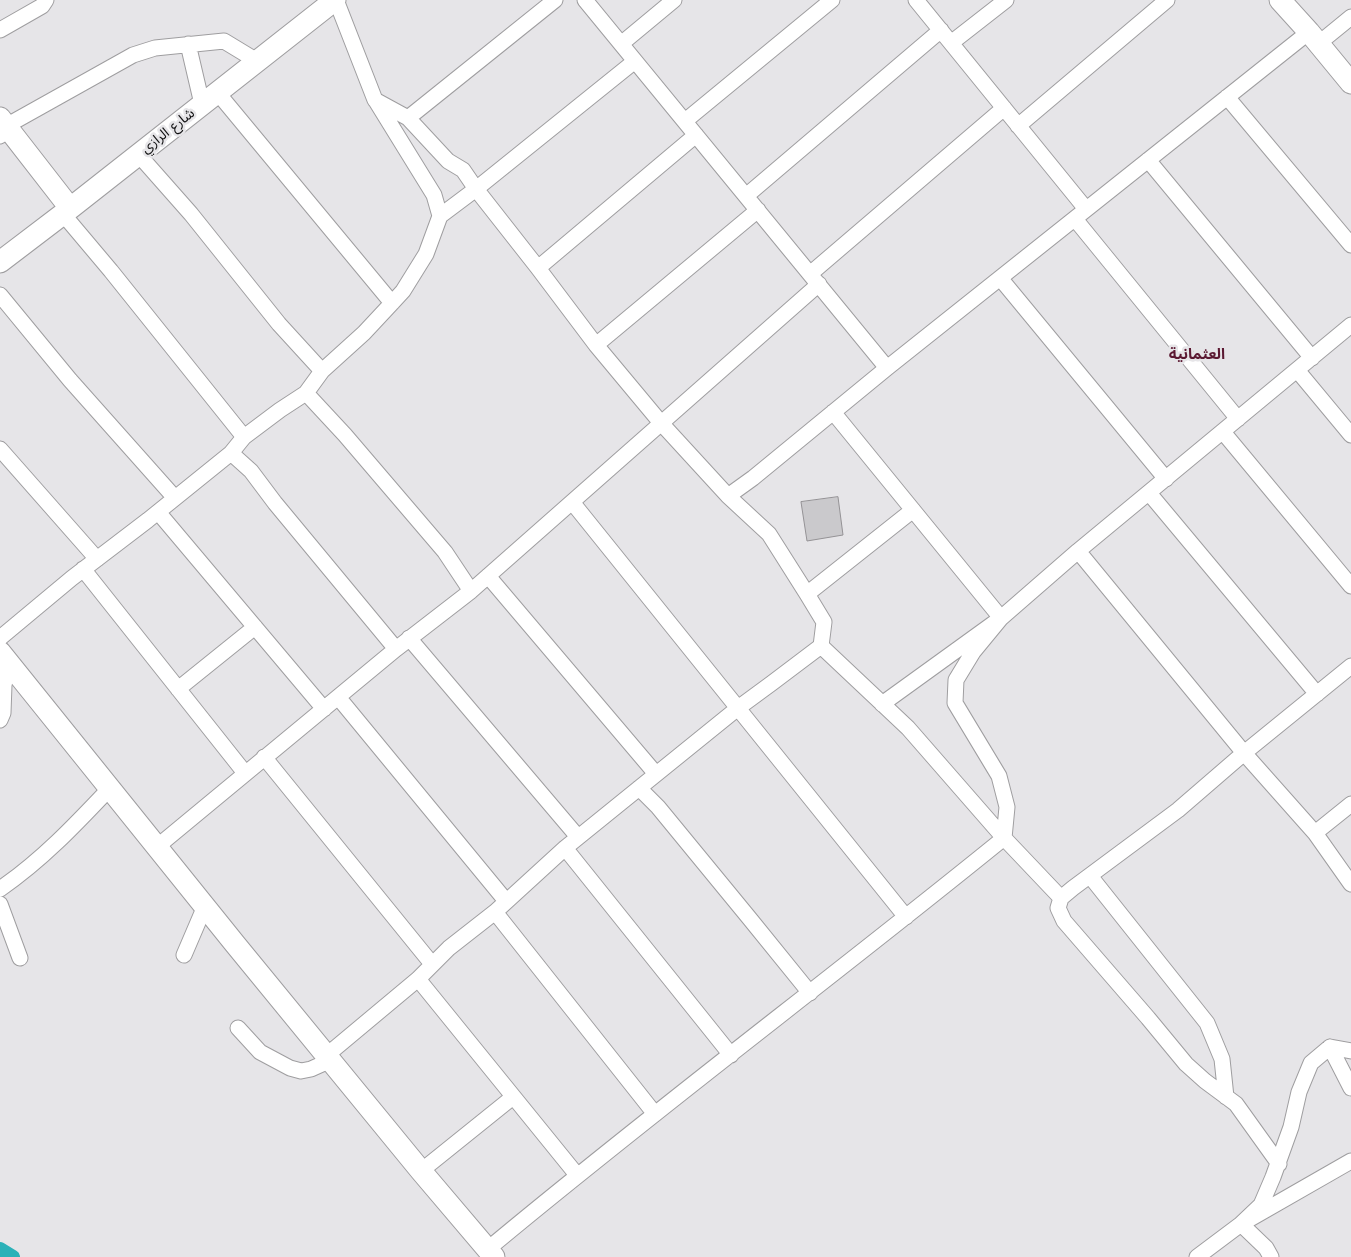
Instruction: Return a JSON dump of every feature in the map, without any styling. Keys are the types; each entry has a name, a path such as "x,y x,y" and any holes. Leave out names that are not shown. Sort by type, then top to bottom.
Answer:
{"street":[{"path":"0,30 42,6 46,0"},
{"path":"335,0 375,100 434,195 440,216"},
{"name":"شارع الرازي","path":"0,262 335,0"},
{"path":"408,118 555,0"},
{"path":"585,0 887,368"},
{"path":"621,44 674,0"},
{"path":"685,121 832,0"},
{"path":"916,0 1018,126 1081,214 1238,418"},
{"path":"951,43 1006,0"},
{"path":"1018,126 1167,0"},
{"path":"1280,0 1351,83"},
{"path":"728,496 1227,98 1314,38 1351,17"},
{"path":"746,196 941,30"},
{"path":"244,437 111,271 2,127 133,55 155,48 224,41 257,61"},
{"path":"188,44 209,98 392,303"},
{"path":"0,638 83,569 158,512 230,453 244,437 306,393 322,371 364,332 403,291 426,254 440,216 635,61"},
{"path":"1227,98 1351,245"},
{"path":"238,1028 260,1052 290,1068 301,1071 311,1069 329,1058 418,979 449,948 495,912 578,837 738,708 821,646 824,622 768,534 728,496 661,423 596,345 463,170 448,161 408,118 375,100"},
{"path":"158,846 409,638 471,591 661,423 814,279 1004,108"},
{"path":"538,268 696,134"},
{"path":"138,154 191,214 279,324 322,371"},
{"path":"1148,160 1312,358"},
{"path":"596,345 758,210"},
{"path":"1000,278 1166,479"},
{"path":"0,295 70,380 175,498"},
{"path":"882,704 1001,618 1351,325"},
{"path":"1297,370 1351,434"},
{"path":"306,393 345,435 445,552 471,591"},
{"path":"833,412 1001,618"},
{"path":"1223,432 1351,586"},
{"path":"0,449 97,559"},
{"path":"230,453 251,471 275,503 396,649"},
{"path":"1148,493 1316,694"},
{"path":"572,502 906,917"},
{"path":"807,594 913,510"},
{"path":"158,512 324,709"},
{"path":"1078,552 1244,753 1315,833 1351,884"},
{"path":"83,569 245,773"},
{"path":"488,576 656,774"},
{"path":"4,658 421,1171 491,1253 577,1175 1004,838 1007,807 999,776 955,703 956,680 973,652 1001,618"},
{"path":"178,689 255,627"},
{"path":"409,638 578,837"},
{"path":"821,646 908,728 1004,838 1061,898"},
{"path":"0,720 3,712 4,658"},
{"path":"1279,1164 1236,1104 1186,1064 1064,922 1058,908 1061,898 1073,888 1178,810 1244,753 1351,666"},
{"path":"338,697 506,901"},
{"path":"264,757 432,964"},
{"path":"0,889 20,875 65,835 110,788"},
{"path":"639,788 658,807 810,993"},
{"path":"1315,833 1351,804"},
{"path":"565,848 731,1055"},
{"path":"1090,876 1208,1023 1222,1060 1226,1097"},
{"path":"0,904 20,958"},
{"path":"184,956 205,906"},
{"path":"495,912 655,1114"},
{"path":"418,979 577,1175"},
{"path":"1241,1224 1260,1204 1279,1164 1291,1127 1299,1092 1311,1062 1330,1047 1351,1051"},
{"path":"1330,1047 1351,1088"},
{"path":"421,1171 514,1097"},
{"path":"1197,1257 1241,1224 1351,1160"},
{"path":"1241,1224 1266,1248 1271,1257"}],"building":[{"path":"838,497 843,535 807,541 801,502"}],"waterway":[{"path":"0,1249 13,1257"}],"district":[{"name":"العثمانية","path":"1197,355"}]}
